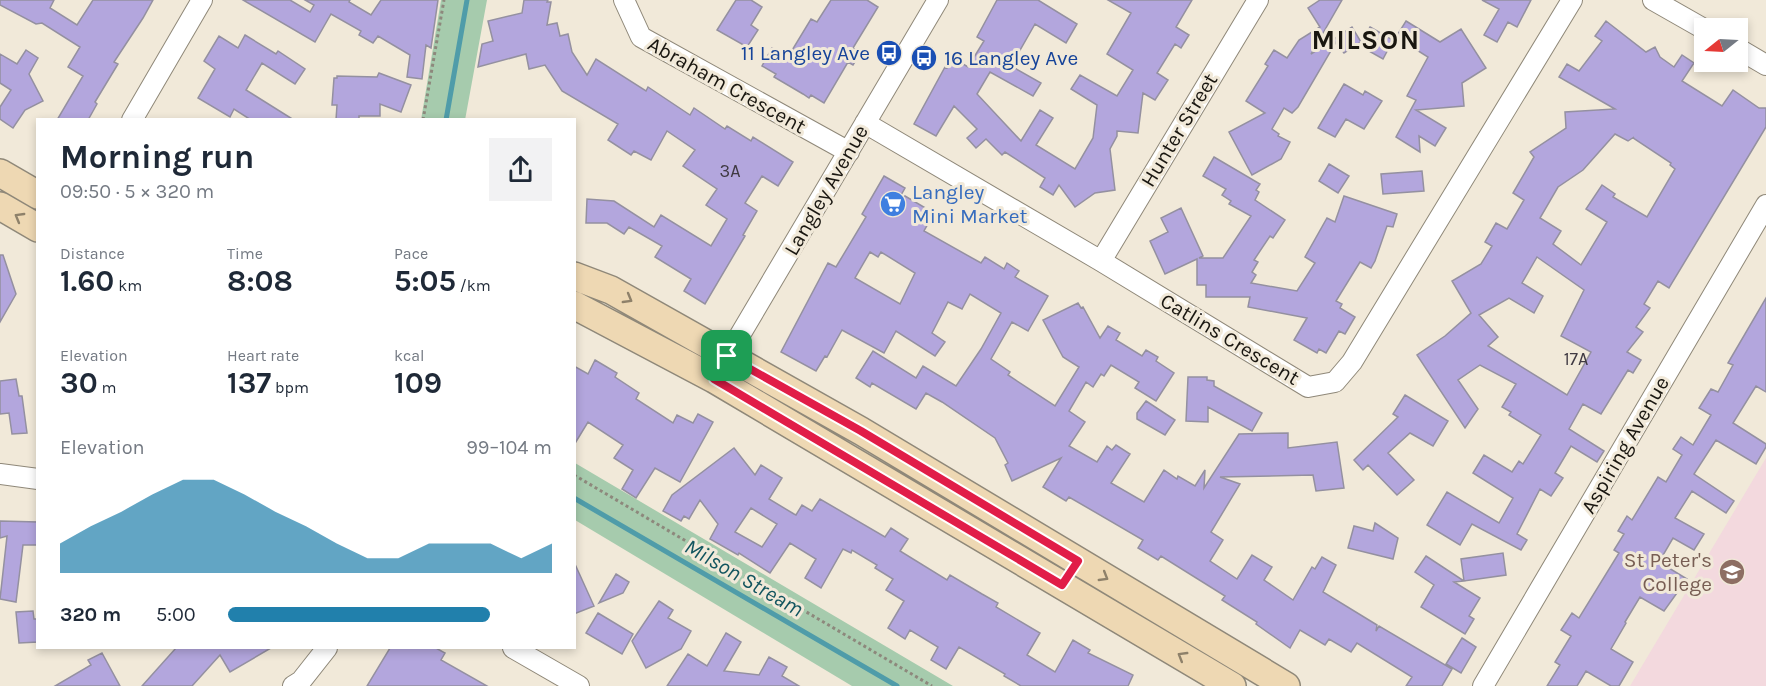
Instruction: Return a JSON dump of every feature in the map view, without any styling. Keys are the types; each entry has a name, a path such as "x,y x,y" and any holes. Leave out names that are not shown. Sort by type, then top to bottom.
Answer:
{"main road":[{"path":"0,173 36,194"},
{"path":"0,206 36,227"},
{"path":"576,277 611,290 720,368 1062,585 1232,686"},
{"path":"576,306 861,431 1286,686"},
{"path":"1062,585 1078,561"}],"street":[{"path":"133,118 201,0"},
{"name":"Abraham Crescent","path":"624,0 641,37 849,152"},
{"name":"Langley Avenue","path":"720,368 938,0"},
{"name":"Hunter Street","path":"1101,261 1258,0"},
{"name":"Catlins Crescent","path":"865,123 1101,261 1308,387 1335,382 1352,362 1572,0"},
{"path":"1653,0 1694,23"},
{"path":"1748,54 1766,65"},
{"name":"Aspiring Avenue","path":"1483,686 1766,205"},
{"path":"0,474 36,479"},
{"path":"293,686 302,681 326,649"},
{"path":"515,649 579,686"}],"path":[{"path":"423,118 444,0"},
{"path":"576,476 932,686"}],"shaded area":[{"name":"St Peter's College","path":"1766,458 1766,686 1630,686"}],"green space":[{"path":"441,0 487,0 465,118 421,118"},
{"path":"576,464 953,686 852,686 576,521"}],"building":[{"path":"0,0 54,0 50,8 77,25 93,0 153,0 114,62 118,64 95,102 97,104 89,118 58,118 83,76 68,67 80,47 42,23 36,24 0,5"},
{"path":"243,0 290,0 310,12 314,5 305,0 350,0 349,2 371,15 381,0 438,0 431,48 426,45 422,79 407,77 410,55 378,36 373,43 359,35 361,31 331,14 315,42"},
{"path":"524,0 551,2 547,25 557,23 560,36 568,34 572,52 587,75 596,59 646,91 648,87 690,115 694,108 725,129 727,126 751,141 753,137 793,162 778,186 762,176 745,203 757,211 705,304 684,291 691,279 655,257 662,246 629,227 624,234 607,223 586,223 587,199 614,201 654,227 661,215 711,246 727,219 706,205 717,189 683,166 695,150 667,131 651,160 634,151 631,155 608,140 618,124 562,91 545,65 529,69 526,54 478,67 482,44 493,41 488,21 522,13"},
{"path":"736,0 751,0 762,7 751,25 758,30 747,47 717,30"},
{"path":"831,0 867,0 878,7 853,48 861,52 853,65 848,62 824,103 811,95 809,98 774,77 776,74 762,66 772,48 788,57 811,19 817,22"},
{"path":"997,0 1038,0 1077,24 1066,43 1035,24 1011,66 1041,83 1033,96 990,72 977,94 1021,141 1040,110 1053,118 1036,145 1075,169 1093,138 1097,105 1071,89 1080,75 1117,96 1133,70 1107,54 1131,13 1108,0 1192,0 1176,27 1189,35 1181,48 1175,44 1157,73 1168,80 1155,100 1143,93 1138,133 1117,131 1117,136 1110,149 1115,190 1095,193 1075,207 1059,185 1053,195 1040,187 1045,178 1005,152 1002,155 986,139 976,148 967,138 977,129 954,106 936,136 914,124 945,67 947,68 953,58 968,67 984,41 977,37"},
{"path":"1320,0 1342,0 1311,54 1352,27 1361,42 1344,53 1336,42 1298,107 1292,113 1284,108 1272,129 1279,134 1278,136 1290,142 1281,159 1252,175 1229,132 1265,113 1246,101 1268,66 1265,64 1274,50 1287,58 1299,40 1320,27 1308,8"},
{"path":"1482,0 1531,0 1517,27 1508,22 1497,42 1484,35 1499,9"},
{"path":"1406,21 1440,42 1461,29 1486,68 1462,83 1464,106 1416,110 1446,128 1435,146 1419,136 1420,152 1396,137 1416,100 1407,96 1428,57 1396,37"},
{"path":"1606,21 1646,52 1655,47 1660,57 1674,67 1682,55 1694,63 1682,81 1722,106 1733,90 1759,108 1766,108 1766,127 1669,288 1658,281 1644,304 1650,308 1636,327 1643,332 1627,352 1641,360 1633,373 1628,370 1601,414 1583,404 1569,429 1604,451 1597,462 1571,446 1555,473 1563,478 1551,496 1540,489 1517,534 1527,540 1521,550 1472,524 1460,545 1427,525 1447,492 1499,523 1513,498 1473,473 1484,455 1512,472 1519,461 1523,464 1541,435 1509,415 1511,412 1502,407 1516,384 1480,365 1458,380 1478,409 1465,428 1417,355 1445,336 1471,313 1452,281 1481,264 1492,246 1485,242 1496,223 1507,229 1524,200 1513,193 1534,157 1530,152 1566,128 1565,112 1615,109 1559,77 1567,64 1579,71 1602,41 1595,36","holes":["1615,134 1628,141 1634,137 1671,163 1670,165 1675,169 1647,217 1613,197 1615,194 1602,185 1586,209 1607,222 1581,265 1553,244 1561,231 1540,218 1558,187 1583,170","1537,257 1584,290 1561,336 1591,352 1567,395 1488,346 1498,337 1479,315 1509,298 1534,313 1543,296 1522,283"]},
{"path":"1370,27 1393,40 1383,59 1360,46"},
{"path":"245,35 276,54 278,51 305,69 295,84 262,63 246,90 291,118 248,118 234,109 230,117 198,98 215,69 204,61 219,36 238,48"},
{"path":"26,50 38,58 29,74 43,101 25,110 13,128 0,119 0,107 11,90 0,83 0,54 17,64"},
{"path":"379,73 411,85 401,112 380,104 380,116 336,118 337,105 332,105 334,78 337,76 377,77"},
{"path":"1344,84 1363,95 1365,91 1382,101 1364,129 1346,119 1335,137 1318,128"},
{"path":"1214,157 1260,184 1256,190 1259,192 1255,200 1285,220 1273,238 1270,236 1254,260 1258,262 1252,272 1256,275 1251,283 1297,291 1315,263 1305,257 1327,218 1335,222 1344,196 1397,214 1393,227 1387,226 1371,268 1360,262 1336,301 1342,304 1340,308 1355,317 1345,334 1339,331 1326,353 1319,349 1317,353 1294,340 1307,318 1248,307 1250,297 1206,297 1206,285 1197,285 1197,259 1165,274 1150,241 1168,232 1161,218 1181,208 1203,256 1199,258 1223,258 1251,216 1229,204 1231,201 1222,195 1226,189 1203,176"},
{"path":"1329,164 1349,176 1338,193 1319,181"},
{"path":"1422,171 1424,191 1383,194 1381,174"},
{"path":"884,176 905,188 896,204 905,196 934,213 924,231 981,263 985,257 1004,269 1007,263 1019,271 1015,277 1048,296 1028,331 1012,322 991,359 1010,372 1008,375 1055,406 1079,367 1063,357 1043,320 1078,303 1081,308 1083,307 1100,338 1108,326 1120,333 1116,340 1142,356 1146,350 1158,357 1156,361 1174,373 1156,401 1135,388 1139,382 1111,365 1104,376 1101,374 1093,387 1086,382 1069,411 1085,422 1069,446 1097,462 1107,446 1112,450 1116,445 1130,454 1111,483 1144,502 1164,470 1177,479 1178,476 1195,486 1205,470 1204,488 1239,434 1288,433 1288,448 1337,442 1344,488 1316,491 1313,475 1220,477 1240,484 1211,532 1223,540 1210,561 1237,579 1252,555 1272,567 1264,580 1293,600 1312,567 1315,569 1322,557 1336,565 1323,592 1377,625 1376,631 1379,626 1452,669 1442,686 1406,686 1412,677 1357,643 1351,652 1329,639 1325,645 1300,630 1290,648 1256,624 1257,622 1222,600 1225,596 1161,556 1158,560 1138,548 1143,540 1069,497 1066,501 1043,487 1061,458 1012,481 1005,465 1008,463 995,438 942,402 926,393 916,409 872,383 870,387 856,378 873,351 916,378 923,366 956,386 981,349 1001,313 970,294 962,309 948,302 932,333 945,342 935,356 896,331 884,353 842,330 816,371 781,352 828,263 836,267 866,217 862,214","holes":["870,252 878,257 881,252 915,273 900,304 855,278"]},
{"path":"0,255 3,255 16,294 0,322"},
{"path":"1766,298 1766,392 1756,386 1733,423 1766,444 1766,447 1756,464 1716,440 1694,474 1734,501 1726,513 1692,491 1675,518 1704,534 1694,550 1673,538 1659,562 1687,579 1664,611 1640,597 1625,622 1611,649 1633,662 1619,686 1611,686 1586,671 1577,686 1547,686 1560,665 1555,662 1571,636 1561,630 1572,613 1579,618 1619,553 1614,550 1624,534 1618,531 1627,516 1632,520 1658,477 1666,482 1682,455 1673,449 1681,437 1693,445 1711,415 1699,408 1711,389 1718,392 1733,365 1728,363"},
{"path":"595,360 617,373 615,377 639,393 636,399 673,423 677,415 693,423 698,414 713,422 680,482 655,468 636,498 622,489 633,470 614,458 623,445 588,422 576,442 576,367 588,374"},
{"path":"1188,377 1207,377 1207,380 1214,381 1214,386 1262,413 1252,431 1208,407 1208,422 1186,421"},
{"path":"16,379 19,396 22,396 27,433 12,434 9,413 0,414 0,381"},
{"path":"1405,395 1448,421 1433,446 1410,433 1388,453 1414,480 1397,495 1368,465 1363,470 1354,460 1398,417 1393,414"},
{"path":"1146,401 1175,420 1165,435 1137,419 1137,413"},
{"path":"734,448 755,475 761,465 782,478 769,499 794,514 796,515 802,505 812,511 820,499 885,537 891,528 908,539 900,551 947,580 950,575 998,603 996,607 1040,633 1027,655 1055,672 1073,640 1090,650 1088,653 1133,675 1128,686 1021,686 959,647 946,669 931,660 938,647 910,630 905,639 888,628 904,601 886,590 893,579 875,568 877,565 852,550 851,553 843,549 821,588 805,578 816,559 790,543 770,573 739,553 738,555 710,539 718,524 700,500 689,519 684,516 681,521 663,511 672,495","holes":["751,508 777,524 762,547 735,532"]},
{"path":"0,521 36,522 36,545 23,545 16,602 0,599 7,536 0,538"},
{"path":"1375,523 1398,538 1393,559 1348,548 1354,526 1373,531"},
{"path":"1503,553 1506,575 1464,581 1461,559"},
{"path":"1426,556 1464,581 1454,582 1480,598 1469,616 1474,619 1465,634 1421,607 1434,585 1415,572"},
{"path":"576,566 594,606 576,613"},
{"path":"616,574 629,582 623,593 599,603"},
{"path":"659,601 673,610 668,618 691,631 681,649 646,668 632,641"},
{"path":"33,611 34,619 36,619 36,642 19,643 16,612"},
{"path":"598,613 633,634 622,654 586,633"},
{"path":"726,633 741,642 724,671 759,675 769,657 787,667 782,676 799,686 667,686 688,654 707,666"},
{"path":"1462,638 1476,647 1461,673 1446,664"},
{"path":"175,649 269,649 230,672 220,655 192,686 142,686"},
{"path":"389,649 438,649 445,653 441,660 487,686 367,686"},
{"path":"102,653 120,686 55,686 91,665 88,660"}],"waterway":[{"name":"Milson Stream","path":"446,118 467,0"},
{"name":"Milson Stream","path":"576,499 897,686"}],"place":[{"name":"11 Langley Ave","path":"889,53"},
{"name":"16 Langley Ave","path":"924,58"},
{"name":"Langley Mini Market","path":"893,204"},
{"name":"St Peter's College","path":"1732,572"}],"district":[{"name":"MILSON","path":"1366,40"}],"route":[{"path":"727,356 861,431 1078,561 1062,585 714,379 727,356"}]}
